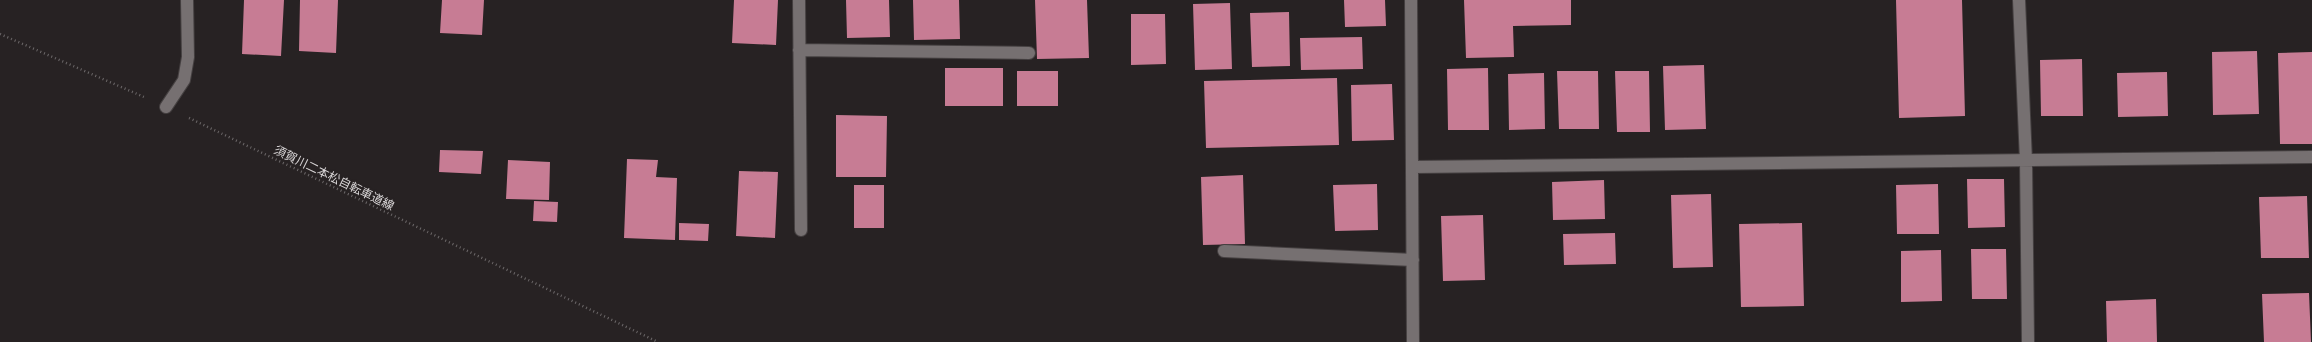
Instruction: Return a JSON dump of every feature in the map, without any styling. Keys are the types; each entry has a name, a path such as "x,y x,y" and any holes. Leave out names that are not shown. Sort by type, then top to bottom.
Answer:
{"street":[{"path":"166,107 184,80 188,57 187,0"},
{"path":"798,0 801,230"},
{"path":"1411,0 1413,342"},
{"path":"2019,0 2026,160 2028,342"},
{"path":"799,50 1029,53"},
{"path":"1413,167 2312,157"},
{"path":"1224,251 1413,260"}],"path":[{"name":"須賀川二本松自転車道線","path":"0,34 166,107 658,342"}],"building":[{"path":"244,0 284,0 281,56 242,54"},
{"path":"300,0 338,0 336,53 299,51"},
{"path":"442,0 484,0 482,35 440,33"},
{"path":"734,0 778,0 776,45 732,43"},
{"path":"846,0 889,0 890,37 847,38"},
{"path":"913,0 959,0 960,39 914,40"},
{"path":"1035,0 1087,0 1089,58 1037,59"},
{"path":"1344,0 1385,0 1386,26 1345,27"},
{"path":"1464,0 1571,0 1571,25 1513,26 1514,57 1466,58"},
{"path":"1896,0 1962,0 1965,116 1899,118"},
{"path":"1230,3 1232,69 1195,70 1193,4"},
{"path":"1289,12 1290,66 1252,67 1250,13"},
{"path":"1131,14 1165,14 1166,64 1131,65"},
{"path":"1362,37 1363,69 1301,70 1300,38"},
{"path":"2257,51 2259,114 2213,115 2212,52"},
{"path":"2312,52 2312,144 2280,144 2278,53"},
{"path":"2082,59 2083,116 2041,116 2040,60"},
{"path":"1704,65 1706,129 1665,130 1663,66"},
{"path":"945,68 1003,68 1003,106 945,106"},
{"path":"1488,68 1489,130 1448,130 1447,69"},
{"path":"1017,71 1058,71 1058,106 1017,106"},
{"path":"1557,71 1598,71 1599,129 1559,129"},
{"path":"1615,71 1649,71 1650,132 1617,132"},
{"path":"2167,72 2168,116 2118,117 2117,73"},
{"path":"1544,73 1545,129 1509,130 1508,74"},
{"path":"1337,78 1339,145 1206,148 1204,81"},
{"path":"1392,84 1394,140 1352,141 1351,85"},
{"path":"836,115 887,116 886,177 836,177"},
{"path":"440,150 483,151 481,174 439,172"},
{"path":"627,159 658,160 656,177 677,178 675,240 624,238"},
{"path":"508,160 550,162 549,200 506,199"},
{"path":"739,171 778,172 775,238 736,236"},
{"path":"1243,175 1245,244 1203,245 1201,177"},
{"path":"1967,179 2004,179 2005,227 1968,228"},
{"path":"1604,180 1605,219 1553,220 1552,182"},
{"path":"1377,184 1378,230 1335,231 1333,185"},
{"path":"1938,184 1939,234 1897,234 1896,185"},
{"path":"854,185 884,185 884,228 854,228"},
{"path":"1711,194 1713,267 1673,268 1671,195"},
{"path":"2307,196 2309,258 2261,258 2259,197"},
{"path":"534,201 558,202 557,222 533,221"},
{"path":"1483,215 1485,280 1443,281 1441,216"},
{"path":"679,223 709,224 708,241 679,240"},
{"path":"1802,223 1804,306 1741,307 1739,224"},
{"path":"1615,233 1616,264 1564,265 1563,234"},
{"path":"1971,249 2006,249 2007,299 1972,299"},
{"path":"1941,250 1942,301 1901,302 1901,251"},
{"path":"2309,293 2311,342 2264,342 2262,294"},
{"path":"2156,299 2157,342 2107,342 2106,301"}]}
